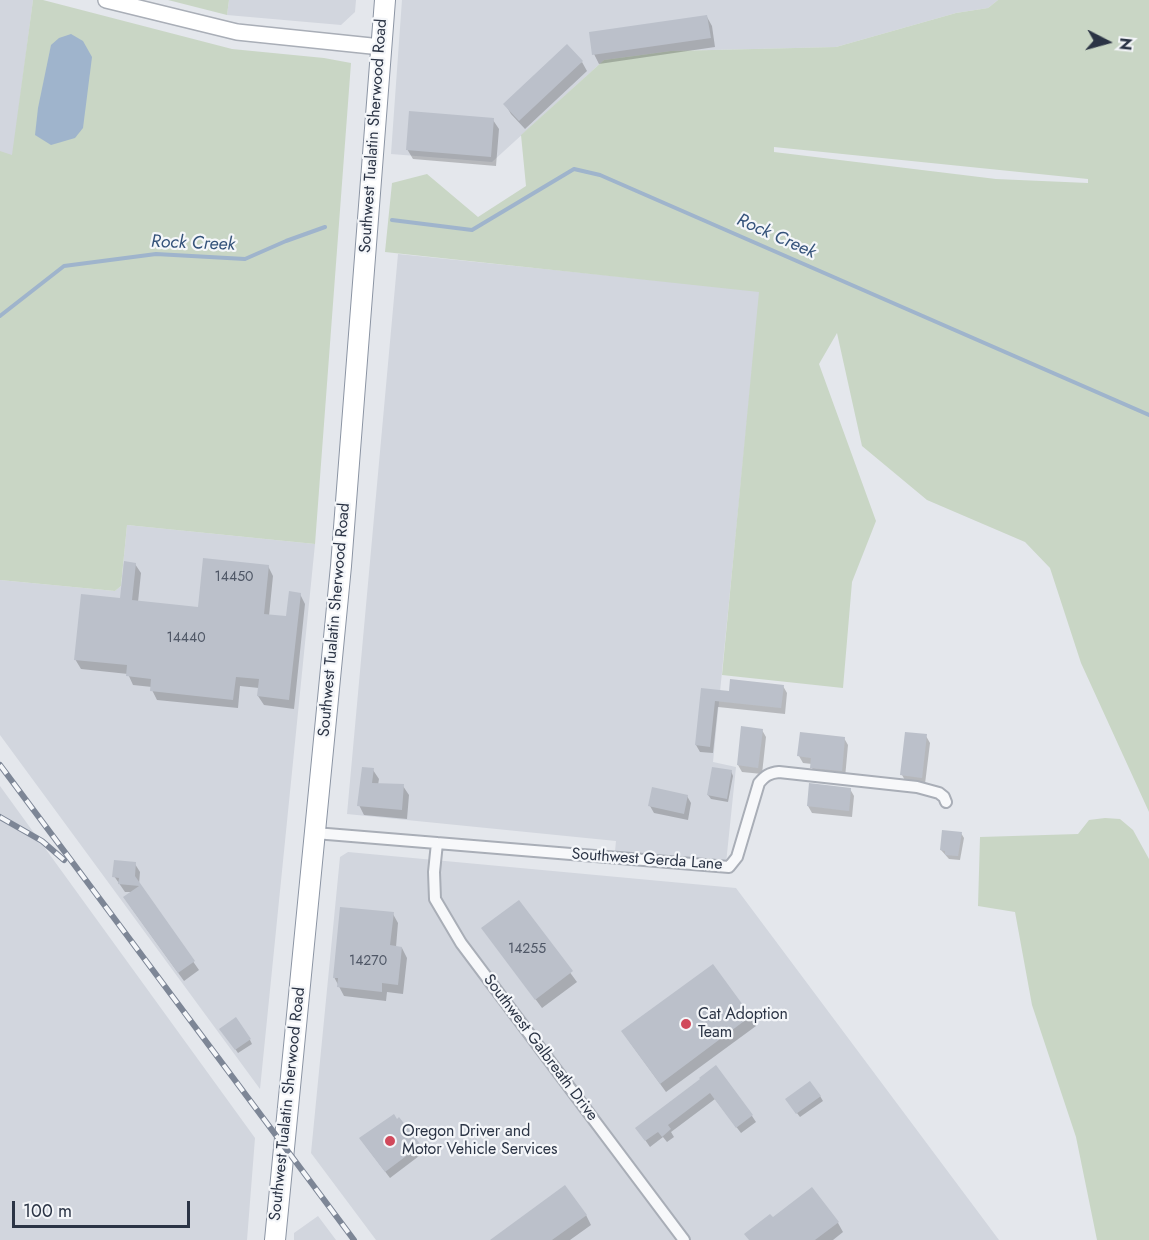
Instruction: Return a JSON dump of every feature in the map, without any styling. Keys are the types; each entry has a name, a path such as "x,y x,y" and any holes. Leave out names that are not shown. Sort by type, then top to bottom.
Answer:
{"highway":[{"name":"Southwest Tualatin Sherwood Road","path":"275,1240 341,566 385,0"}],"street":[{"path":"106,0 237,32 381,47"},
{"name":"Southwest Gerda Lane","path":"315,833 729,867 737,857 759,783 770,773 905,785 939,793 946,802"},
{"name":"Southwest Galbreath Drive","path":"437,843 434,872 435,899 461,943 684,1240"}],"shaded area":[{"path":"0,0 33,0 10,177 0,175"},
{"path":"229,0 356,0 355,12 341,25 227,15"},
{"path":"402,0 998,0 988,8 956,13 836,47 671,51 604,60 492,162 391,154"},
{"path":"398,254 760,291 713,762 736,767 725,873 614,862 616,841 347,814"},
{"path":"127,525 315,544 260,1089 0,735 0,580 115,591 121,586"},
{"path":"0,786 255,1138 247,1240 0,1240"},
{"path":"348,852 736,888 999,1240 376,1240 311,1153 340,857"},
{"path":"318,1216 336,1240 294,1240 294,1233"}],"green space":[{"path":"33,0 43,0 232,49 324,58 351,63 315,544 127,525 121,586 115,591 0,580 0,151 12,155"},
{"path":"168,0 229,0 227,15"},
{"path":"998,0 1149,0 1149,812 1081,663 1050,568 1025,542 927,500 862,446 837,333 819,364 876,521 852,582 843,688 722,675 759,292 385,252 392,183 427,174 478,217 526,186 521,135 604,60 671,51 836,47 956,13 988,8","holes":["774,147 1088,179 1088,183 996,179 774,152"]},
{"path":"1120,819 1133,830 1149,859 1149,1240 1097,1240 1076,1137 1032,1005 1015,912 978,906 980,837 1078,834 1089,820"}],"water":[{"path":"71,34 83,41 92,57 83,128 75,138 51,145 35,135 38,108 51,45 59,38"}],"building":[{"path":"707,15 711,38 592,55 589,32"},
{"path":"567,44 583,61 519,121 503,104"},
{"path":"409,111 494,118 491,157 406,150"},
{"path":"203,558 269,565 264,614 286,616 289,591 301,593 289,700 257,696 259,679 236,677 233,700 150,691 151,679 126,676 127,665 74,660 81,594 120,598 124,561 136,563 132,600 198,607"},
{"path":"730,679 784,685 781,708 715,701 710,747 695,745 701,688 729,691"},
{"path":"741,726 763,729 758,768 737,765"},
{"path":"800,732 845,737 842,771 810,768 811,758 797,756"},
{"path":"905,732 927,734 922,778 900,775"},
{"path":"362,767 374,768 372,783 404,784 402,810 357,806"},
{"path":"712,767 732,770 727,799 707,795"},
{"path":"809,783 851,788 849,811 807,806"},
{"path":"652,787 688,795 684,814 648,806"},
{"path":"942,830 962,832 958,856 945,855 945,851 940,850"},
{"path":"114,860 136,862 135,876 195,961 178,973 123,897 139,886 118,884 119,878 112,877"},
{"path":"519,900 573,971 535,1000 481,928"},
{"path":"340,907 394,912 390,945 402,947 398,985 382,983 382,992 337,987 338,978 333,978"},
{"name":"Cat Adoption Team","path":"713,964 751,1016 660,1084 621,1031"},
{"path":"236,1017 251,1039 235,1050 219,1029"},
{"path":"716,1065 753,1115 736,1128 710,1093 668,1125 671,1129 662,1137 658,1132 645,1141 635,1128"},
{"path":"810,1081 821,1096 796,1114 785,1099"},
{"name":"Oregon Driver and Motor Vehicle Services","path":"394,1114 397,1119 399,1117 421,1145 385,1172 359,1138"},
{"path":"565,1185 587,1215 552,1240 490,1240"},
{"path":"812,1187 839,1222 815,1240 749,1240 744,1234 770,1214 773,1217"}],"waterway":[{"name":"Rock Creek","path":"392,220 472,230 574,169 600,175 1149,415"},
{"name":"Rock Creek","path":"0,316 64,266 156,254 245,259 325,227"}],"railway":[{"path":"0,765 354,1240"},
{"path":"0,817 42,841 64,860"}],"place":[{"name":"Cat Adoption Team","path":"686,1024"},
{"name":"Oregon Driver and Motor Vehicle Services","path":"390,1141"}]}
